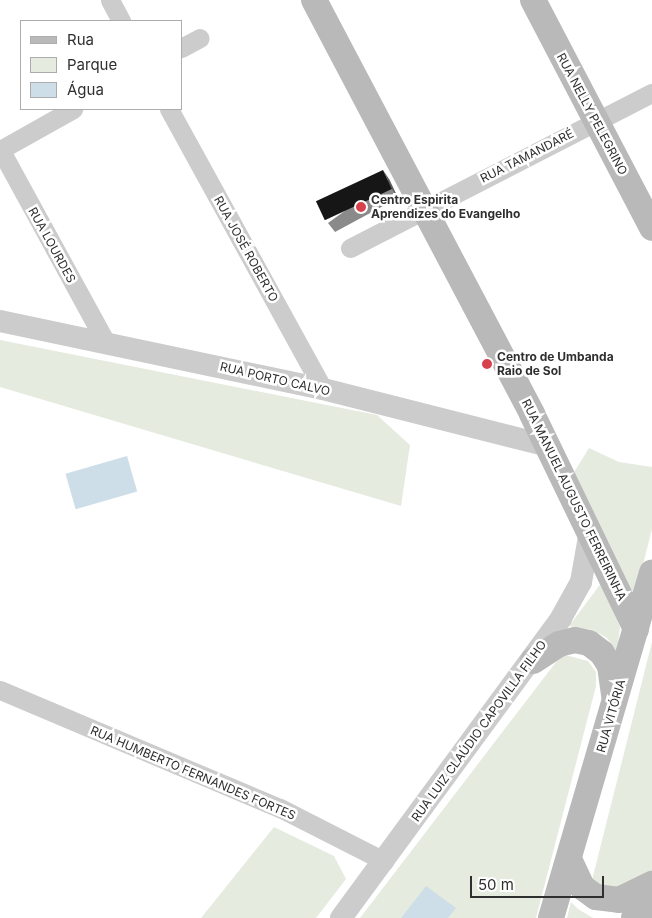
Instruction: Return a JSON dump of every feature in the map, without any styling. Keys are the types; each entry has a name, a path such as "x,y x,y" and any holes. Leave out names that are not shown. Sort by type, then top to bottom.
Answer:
{"main road":[{"name":"RUA MANUEL AUGUSTO FERREIRINHA","path":"314,0 548,446 636,629"},
{"name":"RUA NELLY PELEGRINO","path":"533,0 652,228"},
{"name":"RUA VITÓRIA","path":"551,918 652,572"},
{"path":"533,660 559,644 575,640 589,643 602,653 610,666 614,678 614,707"},
{"path":"569,859 582,887 596,897 619,900 652,884"},
{"path":"634,918 652,901"}],"street":[{"path":"110,0 120,20"},
{"path":"182,47 200,38"},
{"name":"RUA TAMANDARÉ","path":"350,248 424,208 652,93"},
{"path":"0,150 71,110"},
{"name":"RUA JOSÉ ROBERTO","path":"170,110 323,389"},
{"name":"RUA LOURDES","path":"0,150 105,341"},
{"name":"RUA PORTO CALVO","path":"0,321 105,341 323,389 548,446"},
{"name":"RUA LUIZ CLAÚDIO CAPOVILLA FILHO","path":"341,918 533,660 581,582 590,531"},
{"name":"RUA HUMBERTO FERNANDES FORTES","path":"0,690 280,808 384,861"}],"green space":[{"path":"0,340 377,415 410,445 401,506 0,387"},
{"path":"589,448 619,462 652,467 652,529 634,600 573,474"},
{"path":"602,582 620,627 617,651 607,638 593,630 569,626"},
{"path":"652,642 652,872 618,897 590,888"},
{"path":"565,655 588,661 596,672 596,686 536,918 360,918 556,662"},
{"path":"274,827 334,856 346,879 316,918 201,918"},
{"path":"571,902 578,909 593,918 567,918"}],"water":[{"path":"127,456 137,492 76,509 65,474"},
{"path":"426,886 456,908 448,918 401,918"}],"building":[{"path":"383,170 392,189 325,220 316,201"}],"place":[{"name":"Centro Espirita Aprendizes do Evangelho","path":"361,207"},
{"name":"Centro de Umbanda Raio de Sol","path":"487,364"}]}
